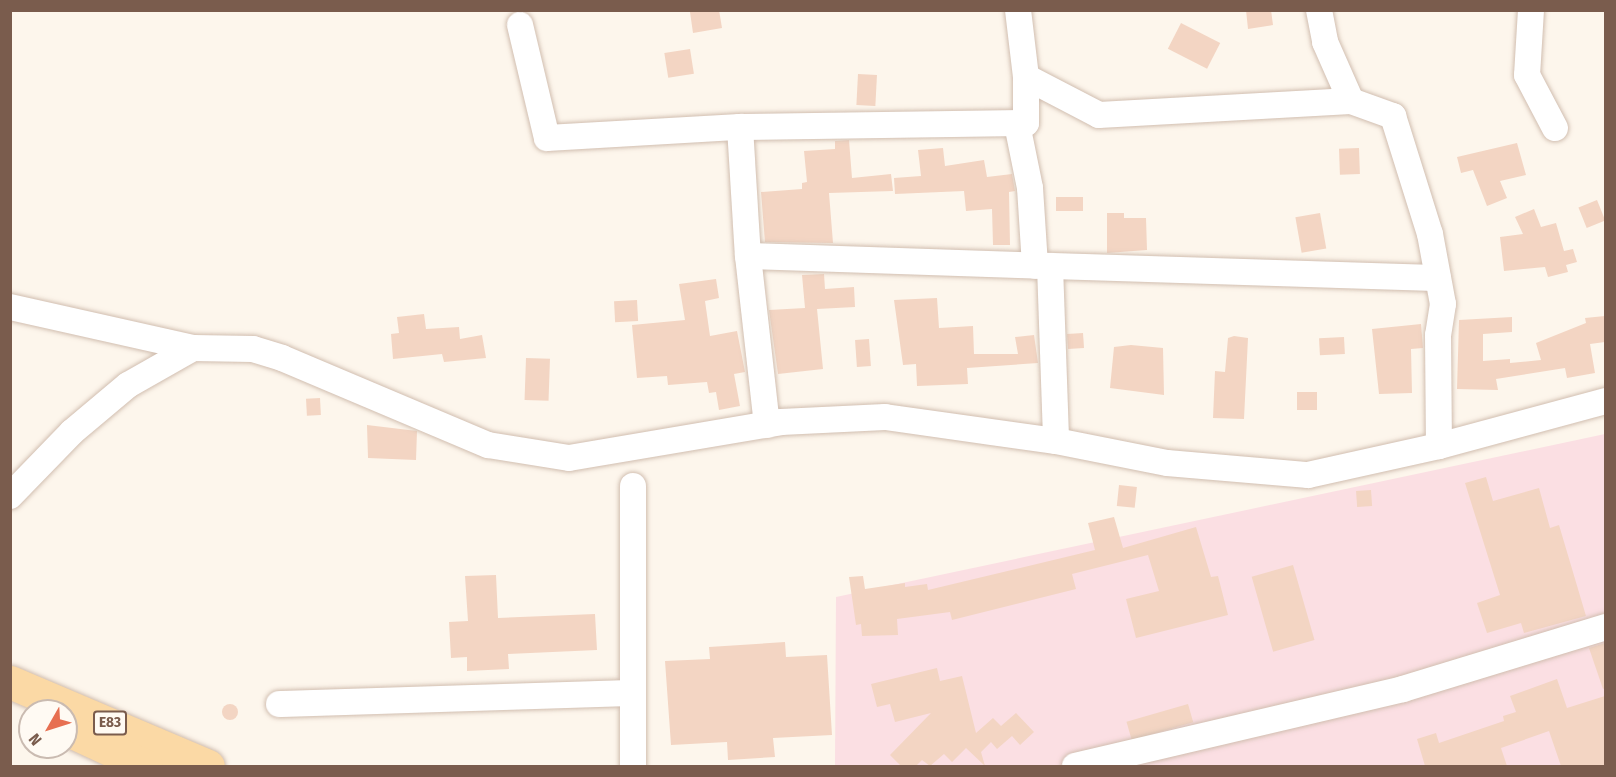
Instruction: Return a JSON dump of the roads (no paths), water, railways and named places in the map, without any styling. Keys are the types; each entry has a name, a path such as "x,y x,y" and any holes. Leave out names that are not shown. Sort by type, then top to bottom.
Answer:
{"main road":[{"name":"E83","path":"10,682 208,766"},
{"name":"E83","path":"78,735 146,766"}],"street":[{"path":"520,25 547,138 740,127 1017,124 1026,123 1026,77 1018,10"},
{"path":"1319,10 1325,42 1351,101"},
{"path":"1532,10 1527,75 1555,128"},
{"path":"1026,77 1099,115 1351,101 1393,116 1430,234 1443,304 1438,335 1439,446"},
{"path":"1017,124 1042,266 1056,441"},
{"path":"740,127 748,256 767,424"},
{"path":"748,256 1438,278"},
{"path":"10,307 193,348 253,349 488,445 569,458 767,424 846,416 885,417 1056,441 1167,463 1308,475 1439,446 1605,401"},
{"path":"10,496 72,432 128,385 193,348"},
{"path":"633,486 633,766"},
{"path":"1075,766 1403,689 1605,627"},
{"path":"279,704 633,693"}]}
